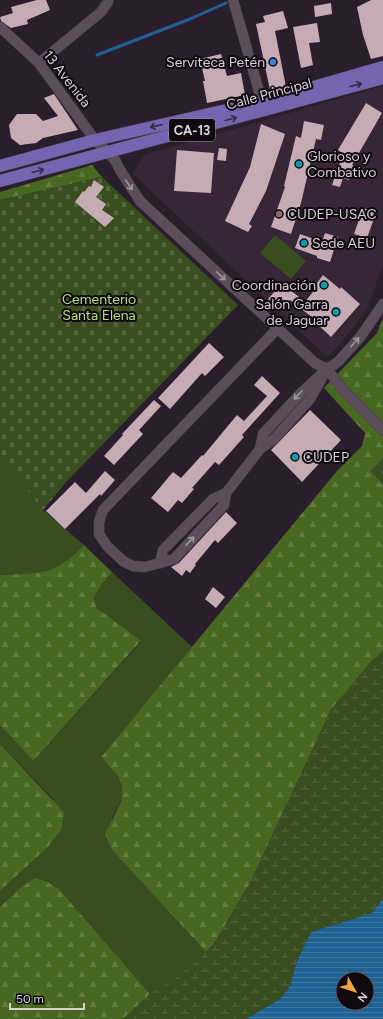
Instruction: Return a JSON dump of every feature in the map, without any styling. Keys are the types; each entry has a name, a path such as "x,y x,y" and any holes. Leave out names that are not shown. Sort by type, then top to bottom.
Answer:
{"main road":[{"name":"Calle Principal","path":"0,166 95,140 262,102 383,67"},
{"name":"Calle Principal","path":"0,181 383,78"}],"street":[{"path":"39,63 101,12 108,0"},
{"path":"233,0 262,102"},
{"name":"13 Avenida","path":"0,27 39,63 95,140 115,160 140,201 315,363 327,369 344,390 383,430"},
{"path":"278,328 103,510 99,522 99,534 107,546 123,561 133,566 145,567 160,563 163,550 213,499 226,493 260,449 263,434 301,393 327,369 338,362 361,336 383,304"}],"shaded area":[{"name":"CUDEP-USAC","path":"383,86 383,265 367,309 337,348 327,357 133,174 144,155"}],"green space":[{"path":"92,165 102,177 0,200 0,192"},
{"name":"Cementerio Santa Elena","path":"102,177 238,305 68,480 43,510 0,455 0,200"},
{"path":"275,235 306,261 291,279 260,253"},
{"path":"383,318 383,458 371,471 383,484 383,651 371,662 331,710 250,883 214,944 206,952 112,850 105,834 122,800 122,787 118,776 101,757 337,471 362,446 365,433 324,388 377,333"},
{"path":"0,455 43,510 84,545 70,558 52,569 34,573 0,575"},
{"path":"383,458 383,484 371,471"},
{"path":"84,545 112,572 102,584 94,598 97,608 141,641 33,761 0,725 0,575 47,571 57,567"},
{"path":"112,572 192,647 101,757 118,776 122,787 122,800 112,818 112,850 206,952 181,974 150,994 59,889 48,882 20,888 0,907 0,891 47,848 53,799 0,744 0,725 33,761 141,642 97,608 94,598 102,584"},
{"path":"383,651 383,899 373,913 311,932 297,961 290,986 280,999 246,1019 123,1019 150,994 181,974 214,944 250,883 331,710 371,662"},
{"path":"0,744 64,812 61,830 47,848 0,891"},
{"path":"35,878 48,882 59,889 150,994 123,1019 0,1019 0,907 20,888"}],"water":[{"path":"383,899 383,1019 246,1019 280,999 290,986 297,961 311,932 372,913"}],"building":[{"path":"37,0 46,0 50,10 27,20 28,24 11,28 1,21 0,17 13,13 11,7"},
{"path":"371,0 383,0 383,56 371,59 363,35 357,7"},
{"path":"331,3 332,14 315,17 314,6"},
{"name":"Serviteca Petén","path":"283,11 288,28 275,31 286,87 270,90 256,24 265,22 263,16"},
{"path":"317,23 320,42 309,43 313,65 301,68 293,27"},
{"path":"221,54 227,76 241,73 245,95 207,103 203,81 205,81 200,59"},
{"path":"54,94 78,130 43,138 36,143 20,145 11,138 9,125 17,114 36,114 43,121 58,116 44,98"},
{"path":"366,103 382,113 352,165 354,166 349,180 343,178 340,187 332,185 343,154 338,150"},
{"path":"304,121 324,125 321,140 316,139 301,203 291,234 271,227 285,187 296,136 301,138"},
{"path":"261,124 285,134 266,191 249,224 252,226 248,232 225,221 250,167"},
{"path":"219,148 227,149 226,161 217,160"},
{"path":"177,150 214,153 211,193 174,191"},
{"path":"94,180 104,187 96,197 106,204 102,210 114,218 105,227 75,202 83,191 84,192 89,186 91,187"},
{"path":"363,208 376,213 367,238 354,234"},
{"path":"325,233 338,237 330,262 295,248 300,234 322,242"},
{"path":"323,275 340,289 341,287 360,304 331,337 312,319 313,318 290,300 281,310 268,299 282,283 305,302 316,288 314,287"},
{"path":"209,343 224,357 205,376 202,373 170,409 158,398"},
{"path":"262,376 280,393 242,435 244,437 219,465 215,462 192,488 194,489 182,503 178,500 168,512 151,498 173,472 181,478 202,455 203,456 237,415 244,421 267,396 254,385"},
{"path":"154,400 161,406 139,430 143,434 114,465 104,456 123,435 122,434"},
{"path":"310,410 341,440 302,482 271,450"},
{"path":"105,471 115,480 101,496 100,494 65,529 46,511 75,482 86,493"},
{"path":"226,512 237,523 218,543 215,540 195,564 196,565 190,573 186,570 182,576 171,567 179,563"},
{"path":"213,587 225,597 216,608 205,599"}],"waterway":[{"path":"97,55 190,19 226,3"}],"place":[{"name":"Serviteca Petén","path":"273,62"},
{"name":"Glorioso y Combativo","path":"299,164"},
{"name":"CUDEP-USAC","path":"279,214"},
{"name":"Sede AEU","path":"304,243"},
{"name":"Coordinación","path":"324,285"},
{"name":"Salón Garra de Jaguar","path":"336,312"},
{"name":"CUDEP","path":"295,457"}]}
